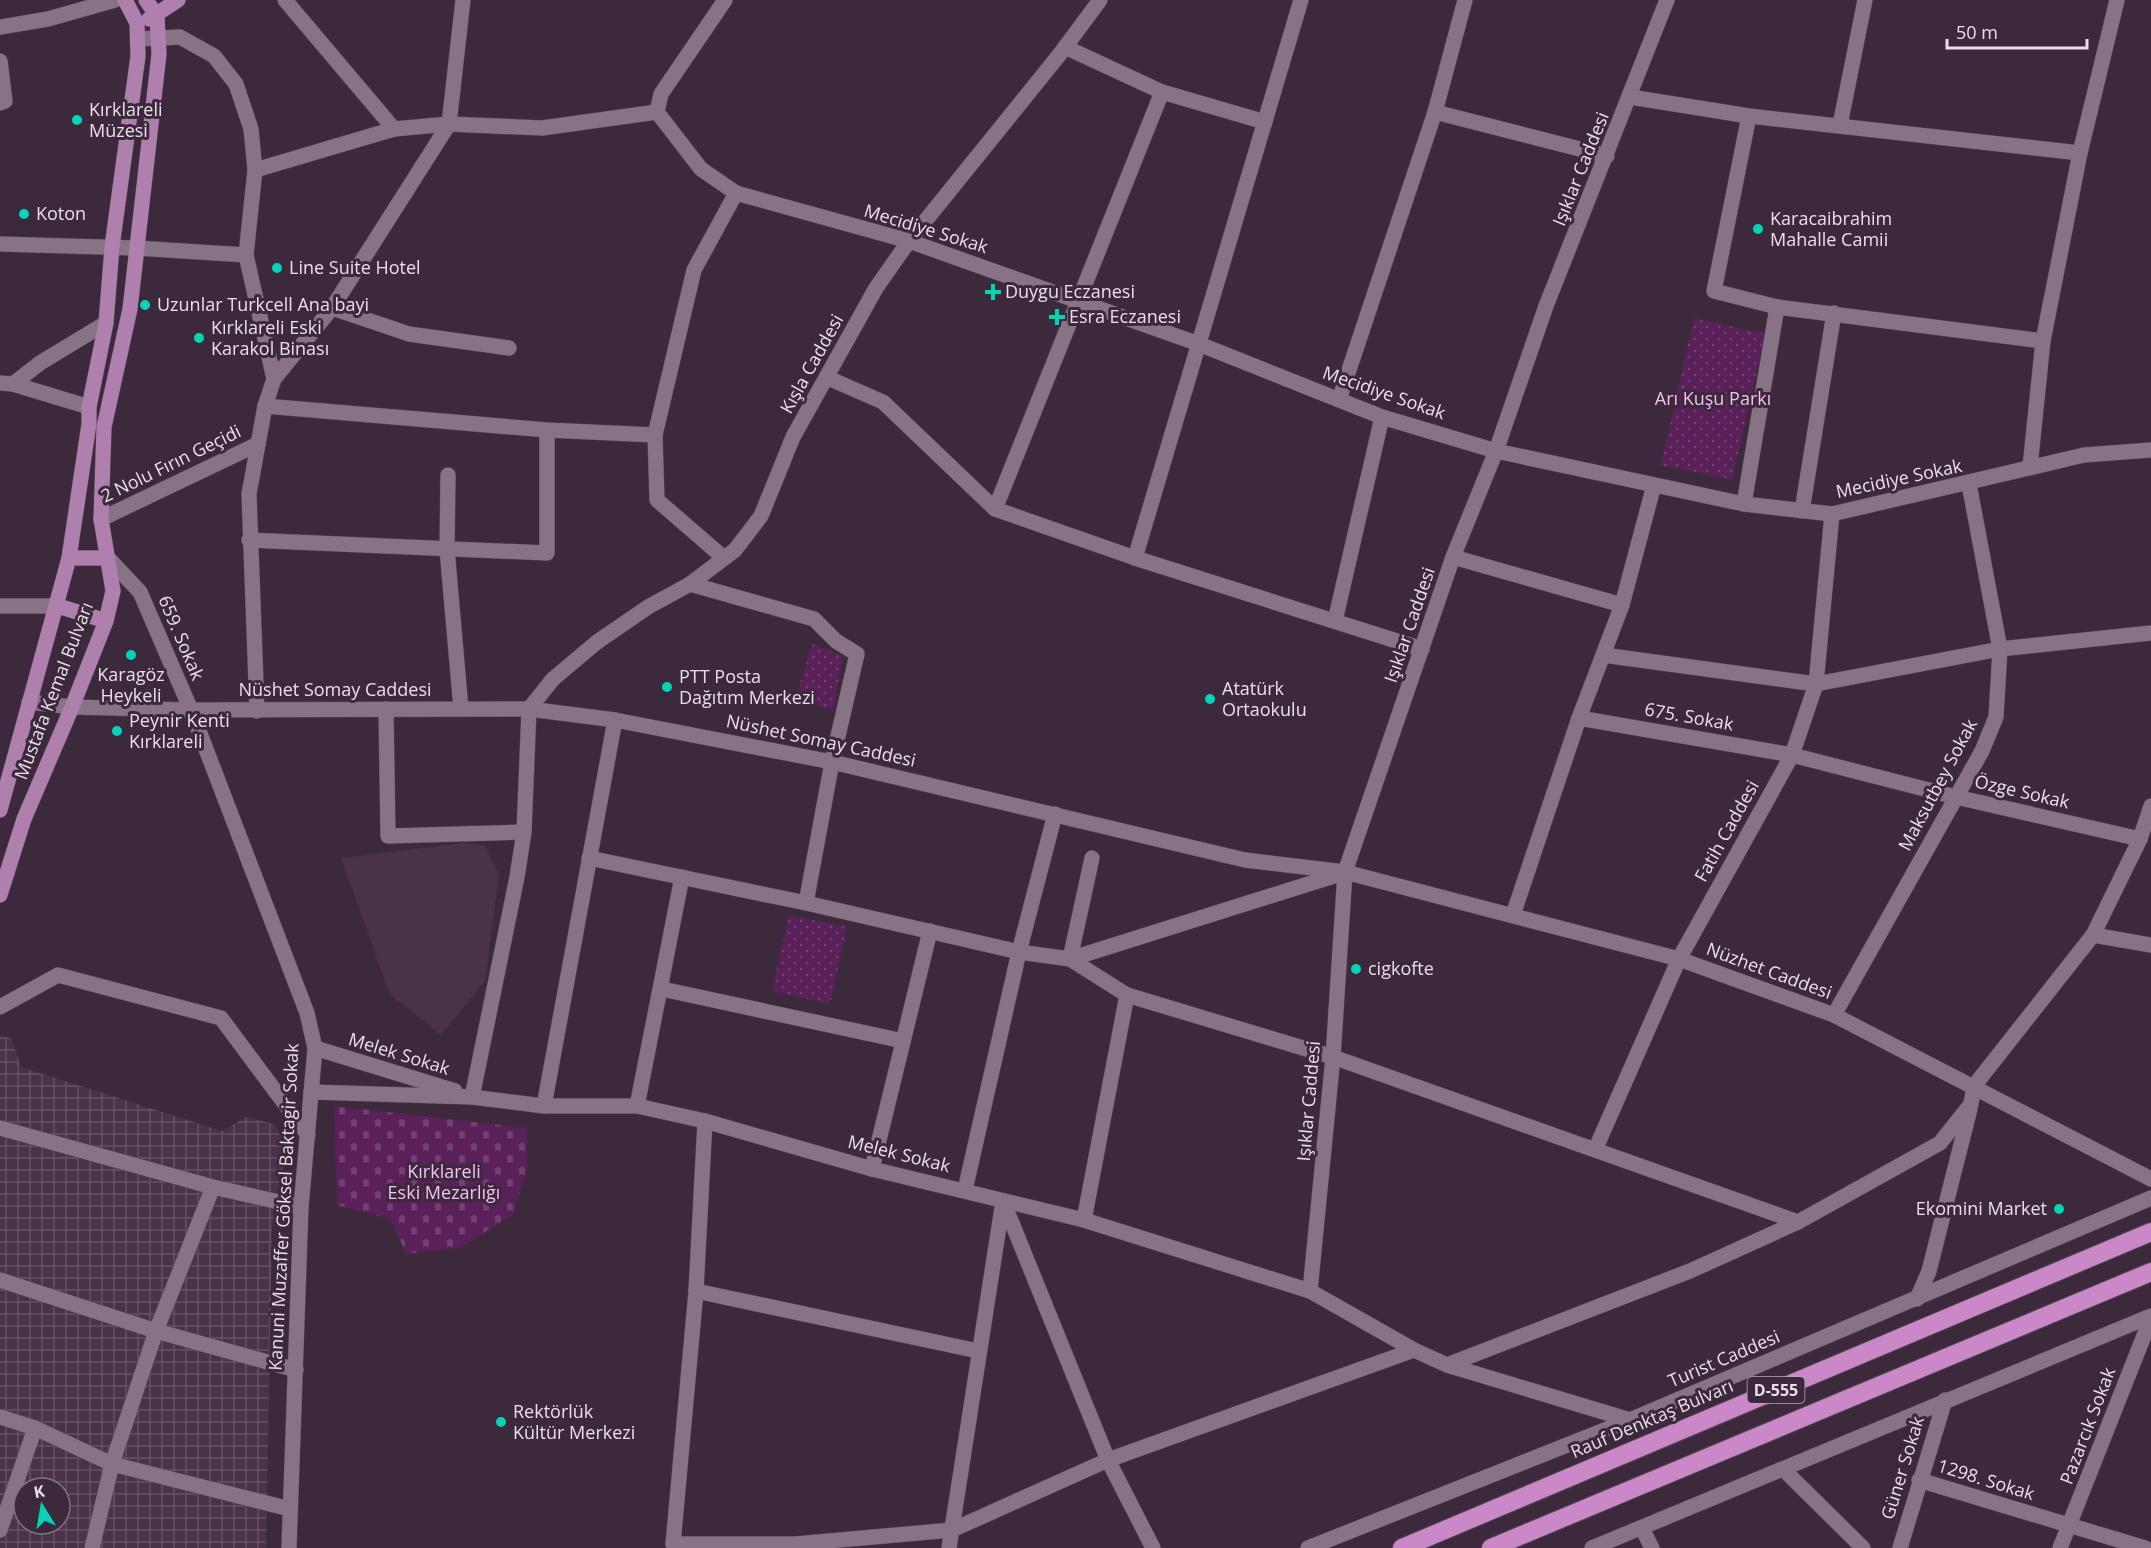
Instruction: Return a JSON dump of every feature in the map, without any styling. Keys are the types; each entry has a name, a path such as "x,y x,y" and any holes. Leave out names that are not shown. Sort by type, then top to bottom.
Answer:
{"highway":[{"name":"Rauf Denktaş Bulvarı","path":"1402,1548 2151,1232"},
{"name":"D-555","path":"1491,1548 2151,1272"}],"main road":[{"name":"Mustafa Kemal Bulvarı","path":"0,810 58,606 69,558 89,424 89,407 106,323 112,247 138,56 137,23 125,0"},
{"name":"Mustafa Kemal Bulvarı","path":"0,895 24,819 106,621 113,591 101,519 104,427 130,309 159,54 157,16 147,0"},
{"path":"137,23 157,16 178,0"},
{"path":"69,558 108,558"},
{"path":"58,606 106,621"}],"street":[{"path":"0,27 48,19 115,0"},
{"path":"285,0 394,129"},
{"path":"257,711 249,494 265,406 274,379 332,308 449,124 463,0"},
{"path":"255,170 394,129 449,124 542,128 657,112 661,94 725,0"},
{"name":"Kışla Caddesi","path":"529,709 553,679 597,642 648,607 690,584 735,550 761,516 793,437 828,378 876,288 909,241 1100,0"},
{"path":"1135,558 1301,0"},
{"path":"1339,400 1435,112 1465,0"},
{"name":"Işıklar Caddesi","path":"1310,1291 1333,1057 1345,872 1453,557 1496,450 1546,306 1667,0"},
{"path":"1840,125 1865,0"},
{"path":"2030,467 2043,341 2080,153 2117,0"},
{"path":"138,39 180,37 214,56 236,84 251,129 255,170 246,255 274,379"},
{"path":"1065,47 1162,92 1265,122"},
{"path":"0,61 5,101 0,103"},
{"path":"995,510 1162,92"},
{"path":"1630,97 1749,116 2080,153"},
{"name":"Mecidiye Sokak","path":"657,112 701,169 736,193 909,241 1199,344 1382,417 1496,450 1744,504 1832,514 1969,484 2084,455 2151,450"},
{"path":"1435,112 1607,156"},
{"path":"1749,116 1714,291 1778,307 2043,341"},
{"path":"724,558 657,500 655,435 693,270 736,193"},
{"path":"0,244 136,248 246,255"},
{"path":"1744,504 1778,307"},
{"path":"332,308 409,334 508,348"},
{"path":"1802,511 1834,313"},
{"path":"7,383 106,323"},
{"path":"828,378 883,402 995,510 1135,558 1422,649"},
{"path":"7,383 89,407"},
{"path":"265,406 547,430 655,435"},
{"path":"1335,621 1382,417"},
{"path":"249,540 547,554 547,430"},
{"name":"2 Nolu Fırın Geçidi","path":"101,519 258,444"},
{"path":"448,475 447,549 461,709"},
{"path":"1513,915 1579,718 1622,605 1654,484"},
{"name":"Maksutbey Sokak","path":"1834,1015 1982,751 1996,717 2000,649 1969,484"},
{"name":"Fatih Caddesi","path":"1595,1150 1679,959 1792,755 1816,684 1832,514"},
{"path":"1453,557 1622,605"},
{"name":"659. Sokak","path":"108,558 140,592 190,710"},
{"path":"690,584 814,619 836,641 857,654 832,762 806,903"},
{"path":"0,606 58,606"},
{"path":"1603,655 1816,684 2000,649 2151,633"},
{"name":"Nüshet Somay Caddesi","path":"29,702 72,707 257,711 529,709 615,720 832,762 1245,860 1345,872"},
{"path":"386,709 388,836 524,832"},
{"path":"472,1097 524,832 529,709"},
{"name":"Kanuni Muzaffer Göksel Baktagir Sokak","path":"190,710 307,1013 315,1048 301,1207 289,1548"},
{"name":"675. Sokak","path":"1579,718 1792,755"},
{"path":"544,1106 615,720"},
{"name":"Özge Sokak","path":"1792,755 1956,797 2140,838"},
{"path":"1917,1299 1929,1272 1974,1086 2093,935 2140,838 2151,806"},
{"path":"965,1190 1019,952 1055,814"},
{"path":"589,858 806,903 1019,952 1070,959 1127,995 1333,1057 1798,1222"},
{"path":"1070,959 1092,858"},
{"path":"1070,959 1345,872"},
{"name":"Nüzhet Caddesi","path":"1345,872 1679,959 1834,1015 2151,1179"},
{"path":"637,1106 662,989 682,877"},
{"path":"872,1169 930,931"},
{"path":"2093,935 2151,945"},
{"path":"0,1006 58,975 220,1018 308,1135"},
{"path":"662,989 903,1041"},
{"path":"1084,1220 1127,995"},
{"name":"Melek Sokak","path":"315,1048 472,1097"},
{"name":"Melek Sokak","path":"311,1092 472,1097 544,1106 637,1106 705,1121 872,1169 1084,1220 1310,1291 1414,1350 1447,1365 1630,1420"},
{"path":"1447,1365 1690,1271 1798,1222 1940,1143 1971,1104"},
{"path":"705,1121 696,1292 673,1546 795,1546 952,1530 1108,1460 1414,1350"},
{"path":"0,1128 213,1187 301,1207"},
{"path":"92,1548 112,1464 156,1331 213,1187"},
{"name":"Turist Caddesi","path":"1308,1548 1630,1420 2151,1198"},
{"path":"950,1548 978,1351 1003,1201"},
{"path":"1003,1201 1108,1460 1153,1548"},
{"path":"0,1280 156,1331 296,1370"},
{"path":"696,1292 978,1351"},
{"path":"1592,1548 1945,1400 2151,1317"},
{"name":"Pazarcık Sokak","path":"2060,1548 2071,1526 2151,1317"},
{"name":"Güner Sokak","path":"1900,1548 1945,1400"},
{"path":"0,1417 35,1428 112,1464 290,1509"},
{"path":"0,1530 35,1428"},
{"path":"1783,1469 1863,1548"},
{"name":"1298. Sokak","path":"1919,1480 2145,1548"},
{"path":"1642,1528 1652,1548"}],"shaded area":[{"path":"463,843 485,846 499,875 485,981 441,1035 390,994 341,858"},
{"path":"0,1036 11,1038 21,1067 222,1131 246,1117 274,1124 287,1143 272,1227 266,1548 0,1548"}],"green space":[{"name":"Arı Kuşu Parkı","path":"1694,318 1765,334 1732,480 1661,465"},
{"path":"812,644 843,656 833,709 795,701"},
{"path":"789,915 847,927 830,1004 772,991"},
{"name":"Kırklareli Eski Mezarlığı","path":"334,1106 527,1128 527,1170 513,1215 459,1248 406,1254 391,1219 337,1205"}],"place":[{"name":"Kırklareli Müzesi","path":"77,120"},
{"name":"Koton","path":"24,214"},
{"name":"Karacaibrahim Mahalle Camii","path":"1758,229"},
{"name":"Line Suite Hotel","path":"277,268"},
{"name":"Duygu Eczanesi","path":"993,292"},
{"name":"Uzunlar Turkcell Ana bayi","path":"145,305"},
{"name":"Esra Eczanesi","path":"1057,317"},
{"name":"Kırklareli Eski Karakol Binası","path":"199,338"},
{"name":"Karagöz Heykeli","path":"131,655"},
{"name":"PTT Posta Dağıtım Merkezi","path":"667,687"},
{"name":"Atatürk Ortaokulu","path":"1210,699"},
{"name":"Peynir Kenti Kırklareli","path":"117,731"},
{"name":"cigkofte","path":"1356,969"},
{"name":"Ekomini Market","path":"2059,1209"},
{"name":"Rektörlük Kültür Merkezi","path":"501,1422"}]}
